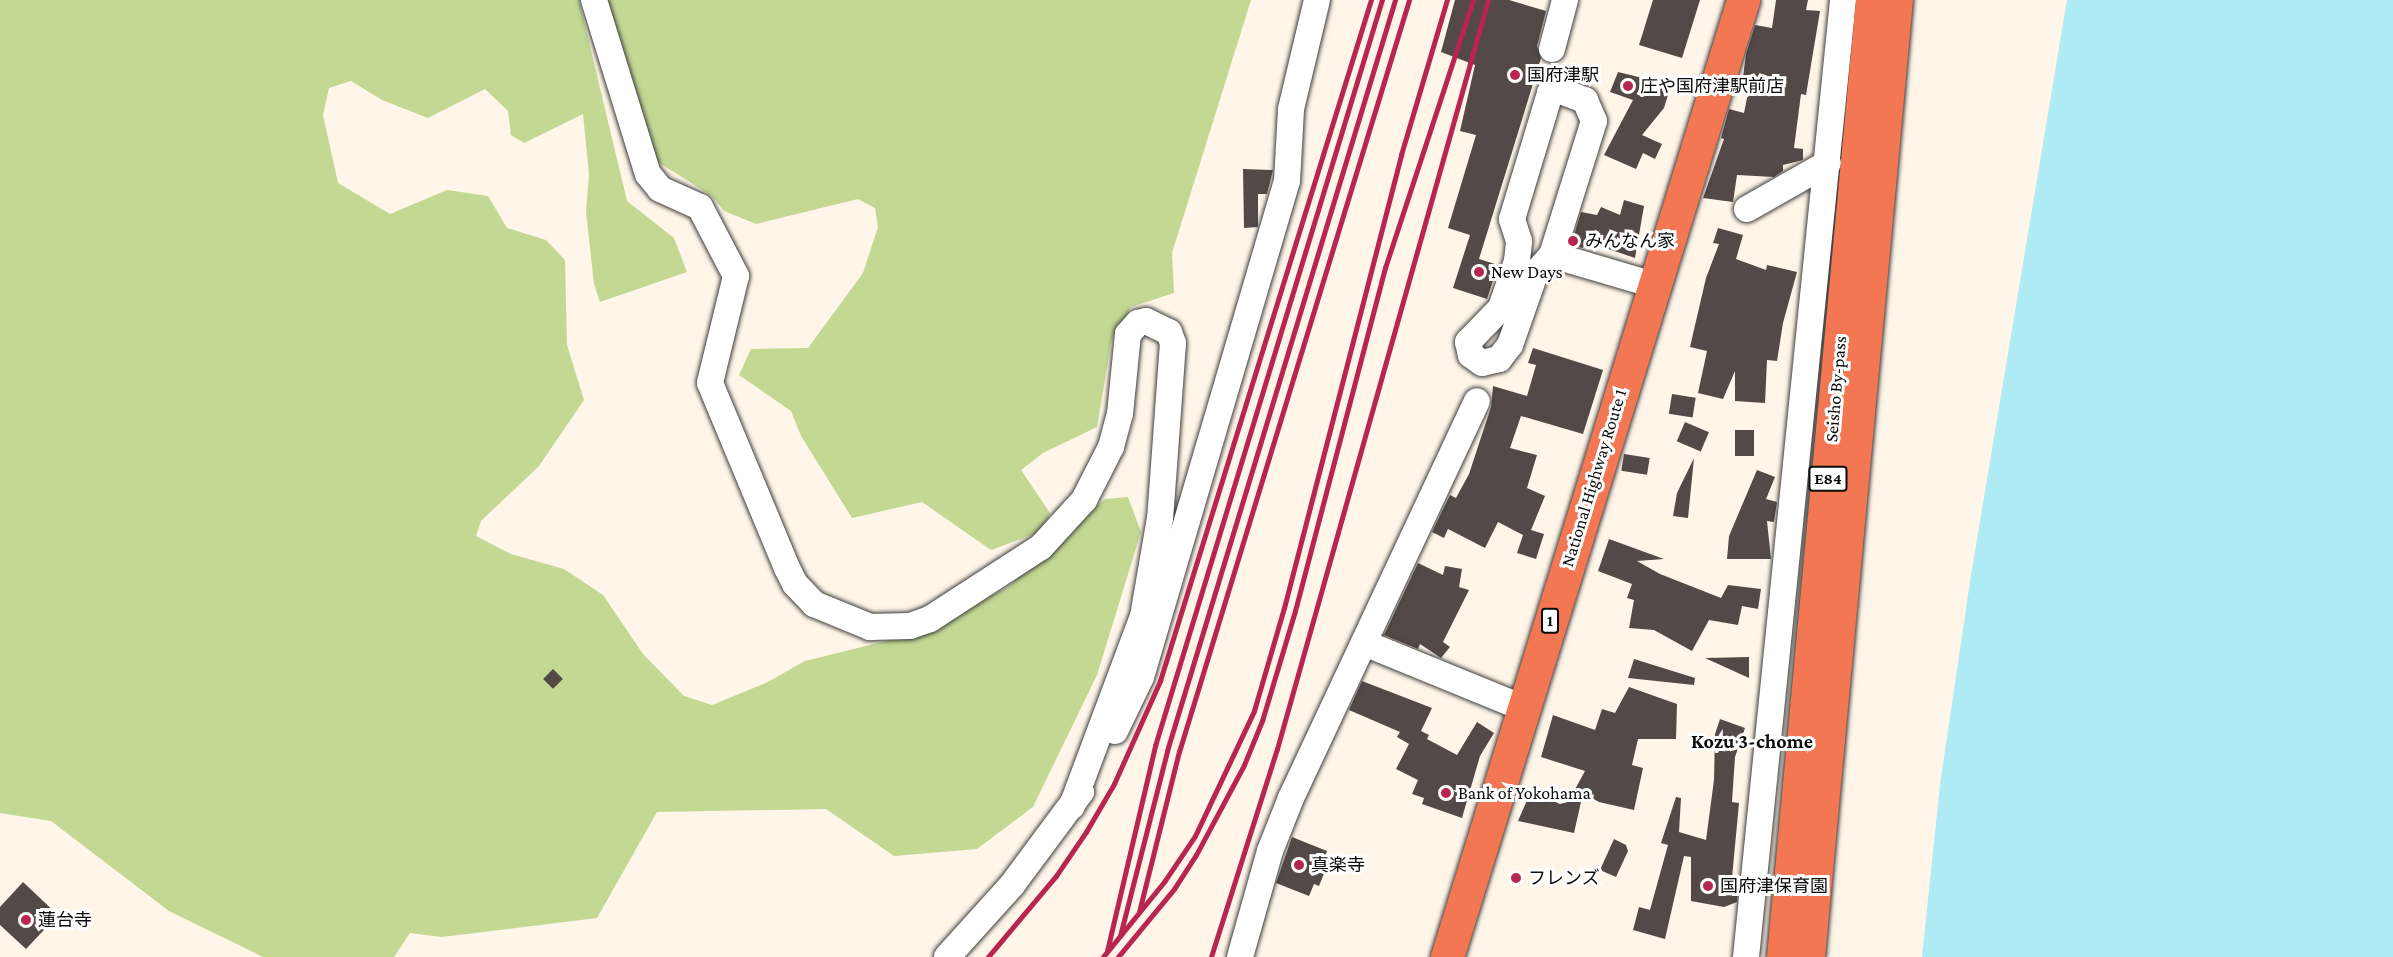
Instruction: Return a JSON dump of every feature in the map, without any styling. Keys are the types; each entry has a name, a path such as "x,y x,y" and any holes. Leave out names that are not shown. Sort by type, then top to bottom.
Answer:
{"highway":[{"name":"National Highway Route 1","path":"1447,957 1743,0"},
{"name":"Seisho By-pass","path":"1783,957 1872,0"},
{"name":"Seisho By-pass","path":"1808,957 1896,0"}],"street":[{"path":"594,0 648,174 660,189 700,207 736,276 710,383 787,568 795,584 814,604 870,627 910,626 930,619 1041,546 1084,500 1111,447 1120,414 1128,334 1138,323 1146,321 1169,332 1173,343 1160,518 1143,616 1072,806"},
{"path":"947,957 1012,885 1095,774 1141,677 1287,181 1291,109 1317,0"},
{"path":"1552,49 1565,0"},
{"path":"1746,957 1844,0"},
{"path":"1561,91 1585,100 1594,121 1552,255 1535,274 1510,345 1493,363 1476,360 1468,342 1501,308 1517,261 1519,241 1512,219 1550,93 1561,91"},
{"path":"1747,210 1828,163"},
{"path":"1552,255 1654,285"},
{"path":"1240,957 1270,851 1291,798 1477,401"},
{"path":"1364,643 1523,708"}],"green space":[{"path":"0,0 579,0 627,201 674,238 687,272 600,302 594,284 586,212 589,174 583,114 524,143 511,135 508,111 485,89 428,118 382,100 351,81 329,88 323,115 338,183 390,214 447,190 488,196 507,228 546,240 565,260 567,345 584,400 539,466 481,521 476,536 511,554 564,569 603,595 643,654 684,696 712,705 766,683 805,661 906,636 1007,588 1105,499 1128,497 1141,532 1097,675 1033,807 977,849 894,856 826,809 657,812 597,918 442,937 410,933 394,957 263,957 169,911 51,821 0,813"},
{"path":"603,0 1251,0 1172,253 1174,293 1131,307 1112,338 1097,427 1043,453 1021,470 1050,513 1042,531 991,550 922,502 852,518 801,436 791,411 739,375 751,349 808,348 863,273 878,227 875,208 858,199 756,224 724,211 712,196 658,162"}],"water":[{"path":"2067,0 2393,0 2393,957 1922,957 1940,785 1971,575"}],"building":[{"path":"1455,0 1509,0 1546,11 1537,46 1541,58 1479,259 1498,265 1487,299 1453,288 1470,235 1448,228 1476,135 1460,131 1475,65 1441,52"},
{"path":"1653,0 1700,0 1682,58 1639,45"},
{"path":"1776,0 1808,0 1806,10 1820,11 1806,95 1801,94 1794,148 1803,149 1803,160 1783,165 1783,171 1774,177 1737,175 1733,202 1703,198 1724,139 1721,138 1729,109 1744,113 1751,78 1743,77 1746,54 1755,25 1772,28"},
{"path":"1618,72 1671,85 1664,108 1642,135 1662,144 1655,159 1643,153 1636,169 1604,155 1633,100 1610,92"},
{"path":"1243,169 1273,170 1267,194 1258,194 1258,227 1244,228"},
{"path":"1624,200 1644,206 1635,258 1585,241 1583,248 1571,245 1581,212 1597,215 1601,207 1620,215"},
{"path":"1718,228 1743,235 1736,259 1766,270 1767,265 1797,272 1783,323 1777,361 1767,360 1765,403 1735,401 1735,371 1723,399 1698,393 1707,351 1690,347 1706,278 1719,244 1713,243"},
{"path":"1533,348 1603,370 1583,434 1521,416 1510,448 1537,455 1527,488 1545,496 1531,530 1544,534 1536,559 1517,553 1523,535 1498,522 1485,548 1448,529 1444,538 1432,532 1450,495 1456,498 1469,474 1491,407 1493,386 1527,396 1536,365 1528,363"},
{"path":"1672,394 1696,398 1693,418 1669,414"},
{"path":"1685,422 1709,432 1701,451 1677,441"},
{"path":"1735,430 1754,430 1754,456 1735,456"},
{"path":"1624,454 1650,458 1647,475 1621,471"},
{"path":"1694,458 1688,518 1673,516 1677,493"},
{"path":"1757,470 1775,477 1766,499 1777,502 1774,522 1767,521 1771,559 1727,559 1729,536"},
{"path":"1609,539 1664,559 1637,561 1660,574 1721,598 1728,585 1761,589 1758,609 1742,606 1738,625 1709,620 1692,651 1654,630 1629,628 1634,600 1627,598 1632,584 1598,571"},
{"path":"1418,563 1443,575 1445,566 1462,569 1459,587 1469,590 1443,642 1450,647 1441,658 1420,644 1418,649 1384,635"},
{"path":"1749,657 1749,678 1705,658"},
{"path":"1634,659 1695,678 1694,685 1628,678"},
{"path":"553,669 563,679 553,689 543,679"},
{"path":"1362,681 1432,708 1421,731 1429,735 1427,739 1457,755 1477,722 1494,733 1480,756 1462,818 1422,804 1424,798 1412,794 1418,780 1396,769 1409,744 1397,737 1400,732 1349,710"},
{"path":"1629,687 1677,704 1676,739 1638,739 1632,765 1643,768 1634,810 1599,802 1583,793 1574,833 1518,821 1531,791 1560,804 1568,802 1585,771 1541,757 1553,715 1595,730 1602,709 1615,713"},
{"path":"1720,719 1745,728 1735,757 1732,802 1739,803 1732,878 1738,889 1737,902 1724,907 1691,901 1691,857 1684,856 1665,939 1633,930 1639,907 1650,910 1668,845 1661,843 1676,797 1681,798 1679,832 1706,840 1714,780 1715,734"},
{"name":"真楽寺","path":"1292,837 1327,851 1322,864 1327,866 1319,886 1314,884 1309,896 1276,883"},
{"path":"1614,839 1626,845 1628,851 1616,877 1600,870"},
{"name":"蓮台寺","path":"23,882 58,915 26,949 0,925 0,907"}],"railway":[{"path":"988,957 1056,876 1086,832 1114,784 1160,681 1371,0"},
{"path":"1107,951 1155,746 1382,0"},
{"path":"1120,936 1167,751 1395,0"},
{"path":"1139,912 1179,752 1409,0"},
{"path":"1103,957 1164,882 1195,836 1254,711 1284,608 1401,155 1447,0"},
{"path":"1118,957 1174,889 1196,855 1244,765 1262,721 1295,611 1385,268 1473,0"},
{"path":"1211,957 1277,749 1488,0"}],"place":[{"name":"国府津駅","path":"1515,75"},
{"name":"庄や国府津駅前店","path":"1628,86"},
{"name":"みんなん家","path":"1573,241"},
{"name":"New Days","path":"1479,272"},
{"name":"Bank of Yokohama","path":"1446,793"},
{"name":"真楽寺","path":"1299,865"},
{"name":"フレンズ","path":"1516,878"},
{"name":"国府津保育園","path":"1708,886"},
{"name":"蓮台寺","path":"26,920"}],"district":[{"name":"Kozu 3-chome","path":"1752,741"}]}
